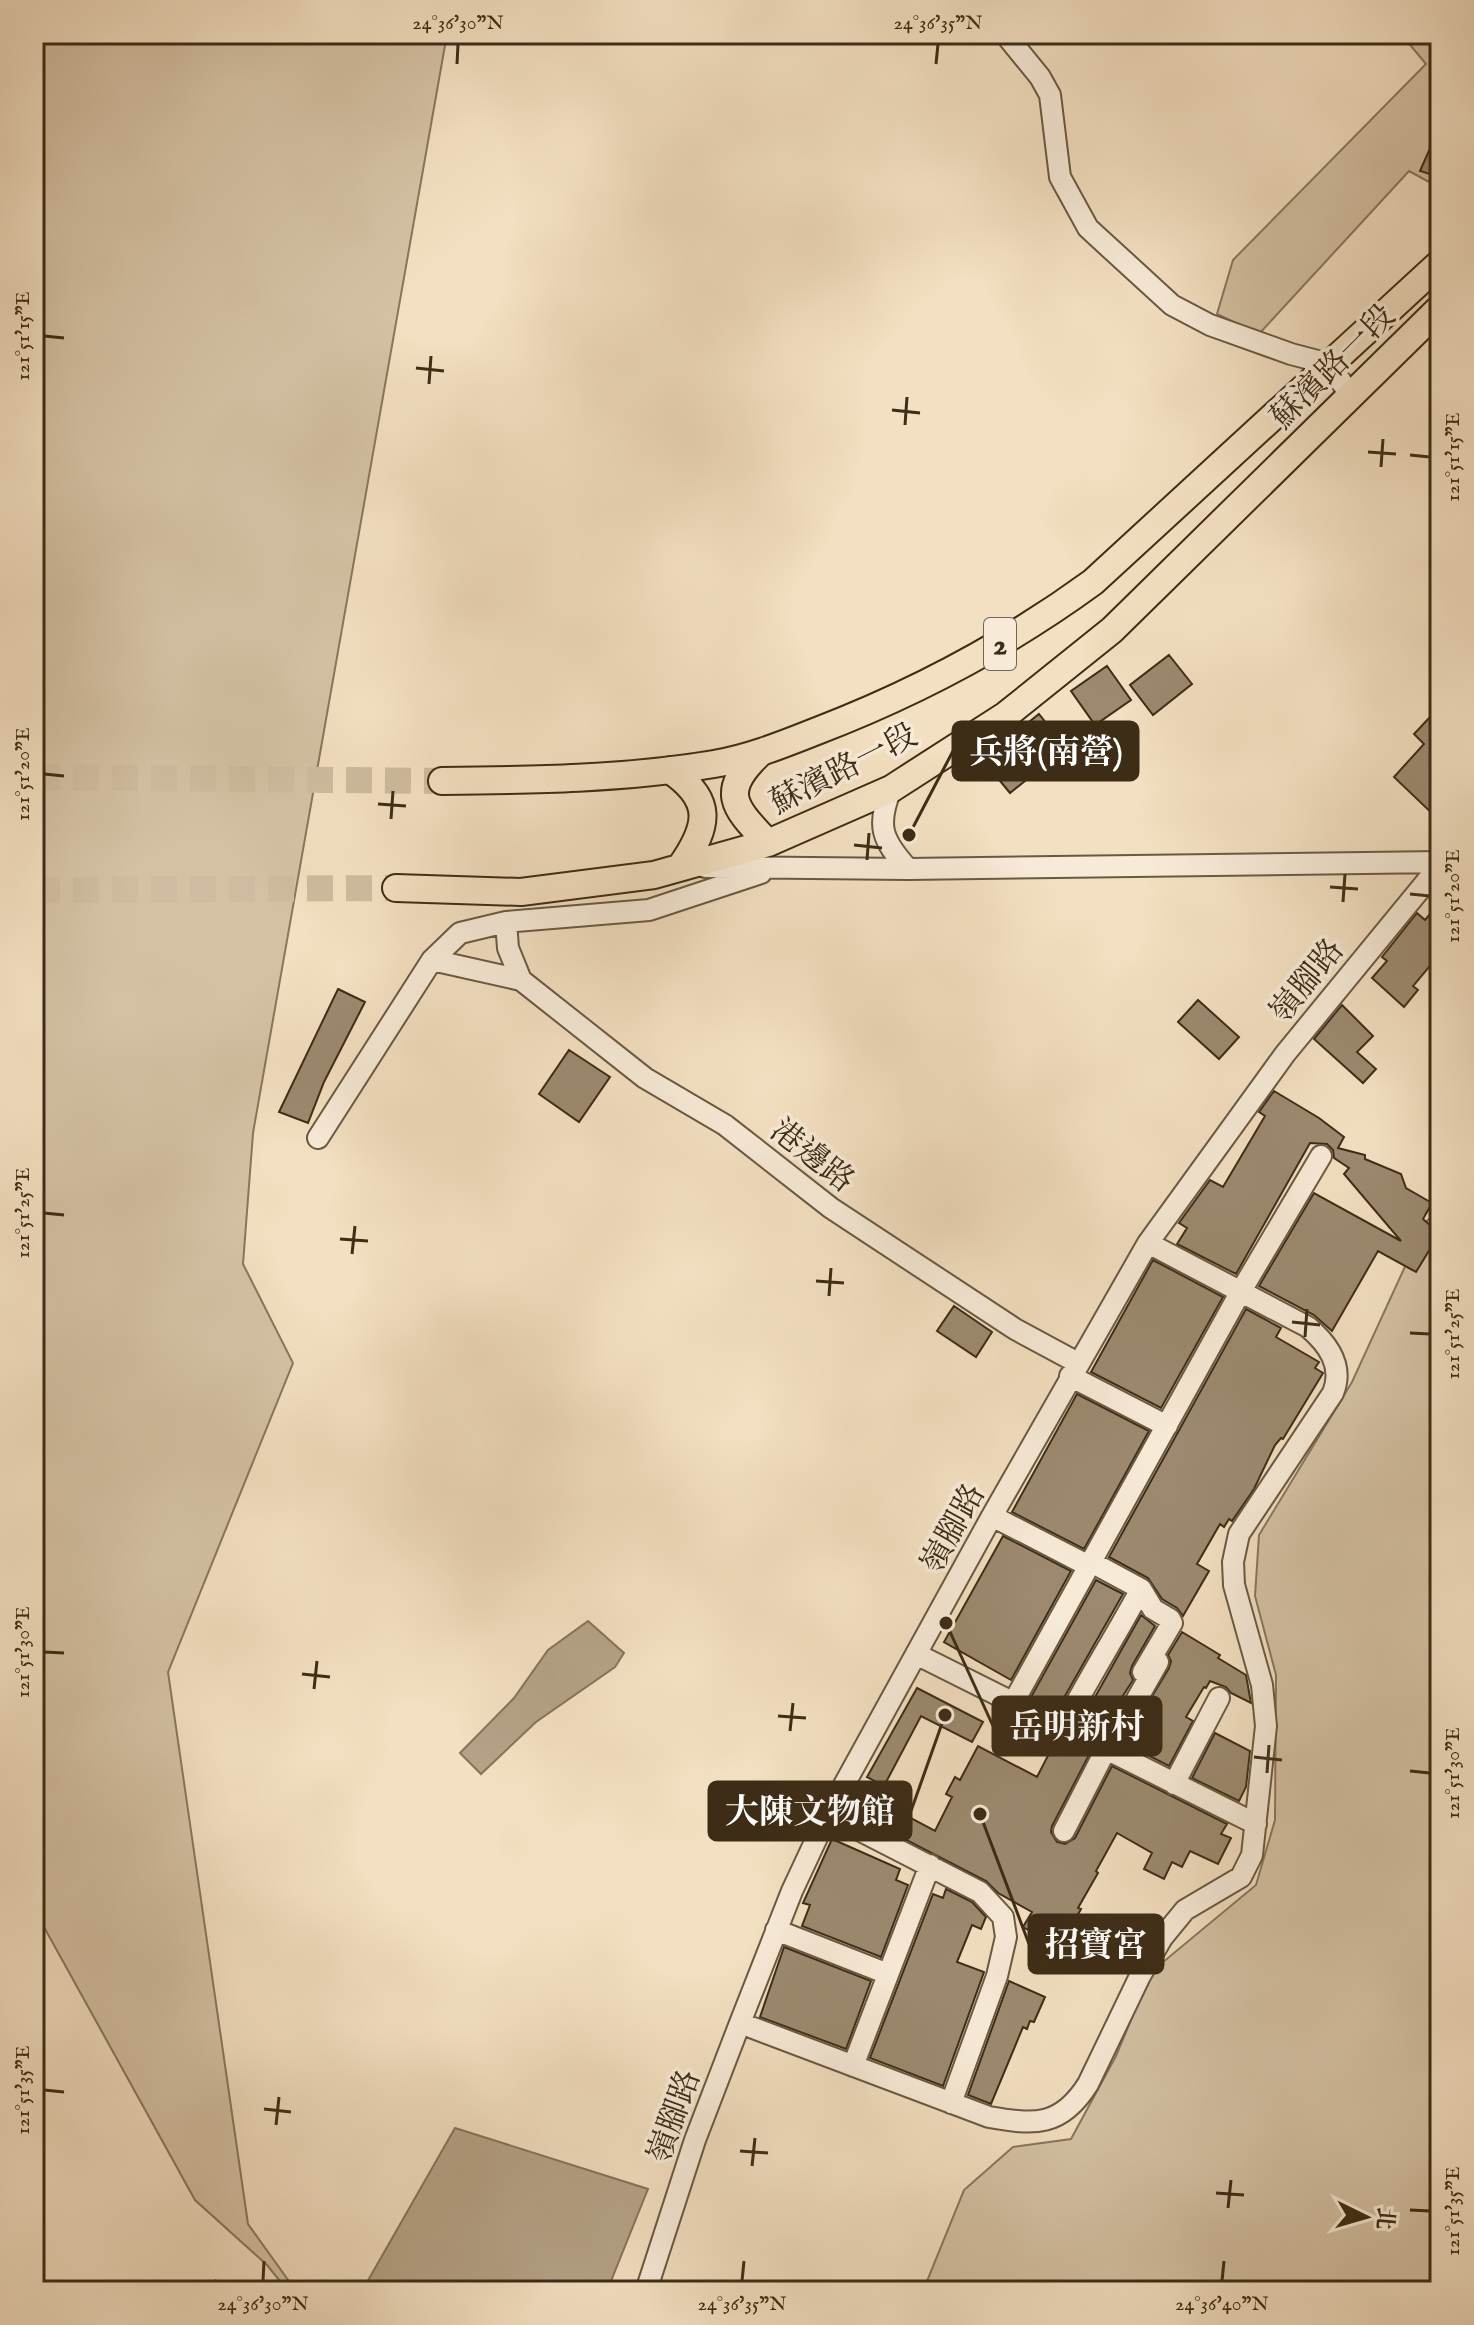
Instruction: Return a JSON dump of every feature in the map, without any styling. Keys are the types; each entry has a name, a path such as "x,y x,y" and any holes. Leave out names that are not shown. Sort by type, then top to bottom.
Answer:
{"main road":[{"name":"蘇濱路一段","path":"442,781 562,780 716,764 759,754 869,711 974,658 1040,620 1093,582 1440,263"},
{"name":"蘇濱路一段","path":"396,888 521,892 654,875 681,866 772,856 891,789 1006,715 1112,630 1440,308"},
{"path":"759,754 736,780 735,803 772,856"},
{"path":"670,770 690,784 700,799 702,817 692,851 681,866"}],"street":[{"path":"1005,34 1040,77 1050,95 1060,177 1088,228 1172,305 1210,325 1329,364 1351,396"},
{"path":"891,789 882,810 883,835 893,853 908,869"},
{"path":"318,1138 432,960 460,933 506,922 649,910 772,856 908,869 1440,864"},
{"name":"嶺腳路","path":"646,2291 695,2140 804,1864 828,1814 992,1516 1148,1243 1285,1054 1440,864"},
{"path":"506,922 508,948 521,980"},
{"path":"432,960 521,980"},
{"name":"港邊路","path":"521,980 645,1078 725,1125 831,1208 1074,1370 1167,1426"},
{"path":"1013,1703 1241,1291 1321,1156"},
{"path":"740,2023 989,2117 1021,2122 1064,2114 1088,2084 1140,1976 1162,1938 1185,1910 1241,1877 1252,1855 1266,1740 1264,1705 1256,1663 1234,1585 1233,1562 1239,1534 1333,1393 1337,1370 1328,1349 1308,1327 1148,1243"},
{"path":"992,1516 1141,1589 1153,1609 1170,1619 1172,1623 1133,1689"},
{"path":"1062,1729 1141,1589"},
{"path":"916,1654 1256,1824"},
{"path":"1064,1831 1106,1750 1158,1662"},
{"path":"1174,1784 1219,1698"},
{"path":"828,1814 980,1892 1003,1917 1007,1931 997,1976 951,2103"},
{"path":"853,2066 930,1865"},
{"path":"776,1930 888,1974"}],"path":[{"path":"214,2280 219,2291"}],"shaded area":[{"path":"34,34 447,34 253,1133 243,1264 293,1363 168,1672 248,2224 296,2291 288,2291 267,2265 195,2200 34,1909"},
{"path":"1401,34 1440,34 1440,188 1409,171 1259,334 1217,314 1233,260 1426,64"},
{"path":"1440,1207 1440,2291 923,2291 964,2190 1013,2147 1071,2139 1116,2056 1151,1972 1256,1885 1275,1820 1276,1675 1255,1596 1259,1535 1352,1382 1425,1223"},
{"path":"588,1621 624,1653 615,1667 536,1722 481,1774 460,1753 514,1698 548,1650"},
{"path":"455,2128 648,2189 607,2291 362,2291"}],"building":[{"path":"1440,126 1440,166 1436,176 1420,171"},
{"path":"1169,655 1192,684 1153,715 1130,685"},
{"path":"1107,666 1131,700 1095,725 1071,691"},
{"path":"1039,714 1066,748 1010,793 982,759"},
{"path":"1431,716 1440,725 1440,821 1394,777 1424,744 1414,734"},
{"path":"1440,902 1440,954 1413,986 1418,990 1404,1007 1372,978 1387,961 1382,957 1417,913 1425,920"},
{"path":"338,989 365,1002 324,1082 308,1123 279,1112"},
{"path":"1198,1000 1239,1037 1219,1059 1178,1022"},
{"path":"1342,1005 1373,1036 1357,1052 1376,1069 1363,1083 1314,1039"},
{"path":"569,1050 610,1077 579,1122 539,1094"},
{"path":"1274,1091 1344,1137 1338,1148 1365,1155 1365,1159 1401,1174 1406,1188 1432,1203 1423,1219 1440,1234 1440,1258 1430,1249 1416,1272 1378,1251 1332,1331 1314,1315 1259,1286 1314,1193 1401,1241 1344,1174 1349,1168 1334,1158 1333,1150 1327,1144 1310,1143 1236,1274 1177,1244 1187,1228 1179,1223 1210,1180 1223,1187 1265,1116 1259,1112"},
{"path":"1153,1260 1223,1297 1161,1408 1091,1372"},
{"path":"954,1306 992,1332 976,1357 937,1331"},
{"path":"1246,1309 1281,1328 1276,1337 1319,1362 1315,1368 1323,1373 1283,1439 1275,1445 1254,1489 1232,1521 1229,1519 1224,1527 1220,1524 1197,1564 1209,1571 1183,1616 1177,1608 1162,1599 1148,1578 1109,1557"},
{"path":"1077,1394 1149,1431 1084,1549 1012,1512"},
{"path":"1003,1536 1071,1571 1011,1680 944,1642"},
{"path":"1096,1580 1123,1594 1057,1710 1031,1697"},
{"path":"1141,1615 1155,1626 1132,1666 1130,1673 1133,1680 1100,1732 1081,1722"},
{"path":"1182,1632 1246,1675 1251,1703 1210,1681 1186,1717 1193,1721 1169,1766 1124,1743 1169,1668 1171,1661 1168,1655"},
{"path":"917,1688 983,1722 972,1742 921,1716 884,1786 867,1777"},
{"path":"1215,1733 1250,1751 1246,1787 1239,1801 1192,1778"},
{"path":"1056,1740 1089,1755 1052,1826 1051,1832 1057,1842 1065,1844 1075,1838 1112,1766 1227,1824 1221,1834 1231,1838 1218,1864 1190,1851 1182,1867 1172,1862 1164,1879 1144,1869 1152,1853 1117,1833 1059,1948 1023,1927 1032,1912 998,1893 986,1881 856,1814 866,1794 935,1831 952,1797 946,1794 955,1777 960,1780 978,1746 1037,1777"},
{"path":"832,1839 900,1869 896,1880 908,1885 881,1957 802,1926 810,1905 803,1903"},
{"path":"946,1889 972,1902 986,1917 981,1929 972,1925 957,1962 984,1972 943,2086 870,2058 933,1894 943,1898"},
{"path":"784,1947 871,1981 846,2049 760,2017"},
{"path":"1009,1981 1045,1997 1034,2022 1030,2021 1027,2029 1023,2027 991,2104 968,2095"}],"tunnel":[{"path":"34,777 442,781"},
{"path":"34,890 396,888"}],"place":[{"name":"兵將(南營)","path":"909,835"},
{"name":"岳明新村","path":"946,1623"},
{"name":"大陳文物館","path":"945,1715"},
{"name":"招寶宮","path":"980,1814"}]}
